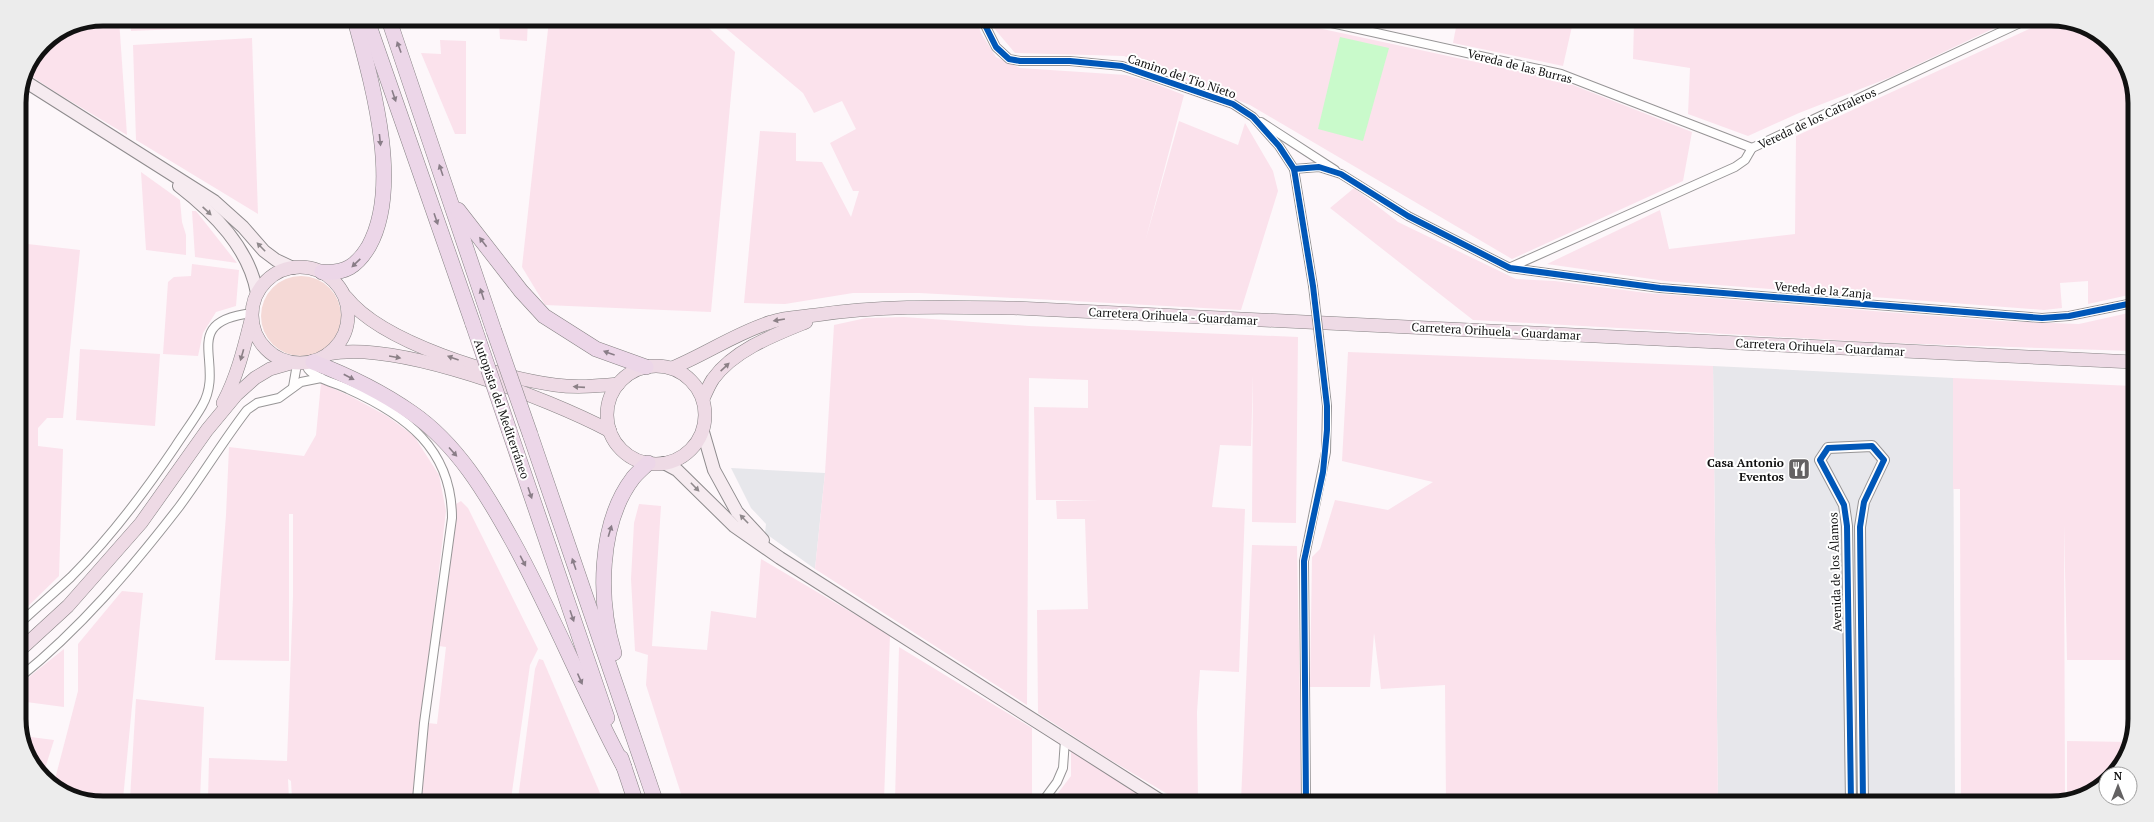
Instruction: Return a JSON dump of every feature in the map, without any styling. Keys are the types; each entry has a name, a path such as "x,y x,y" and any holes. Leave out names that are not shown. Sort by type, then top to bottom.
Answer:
{"highway":[{"path":"322,272 335,273 347,270 357,263 372,240 382,210 384,168 379,124 368,68 358,26"},
{"name":"Autopista del Mediterráneo","path":"369,26 473,324 634,796"},
{"name":"Autopista del Mediterráneo","path":"391,26 494,331 655,796"},
{"path":"451,200 521,291 544,316 596,349 646,367"},
{"path":"303,364 341,372 413,413 439,437 468,468 491,502 540,593 595,714 624,767"},
{"path":"648,463 633,478 622,495 609,534 604,566 604,608 611,644 636,724 655,796"}],"main road":[{"path":"29,84 214,201 243,228 264,251 276,260 293,268"},
{"path":"122,143 187,192 228,232 252,272 257,293"},
{"path":"207,430 229,392 242,358 257,293 266,281 279,272 293,268 308,268 322,272 334,281 355,309 393,334 463,362 527,380 556,385 586,387 618,384"},
{"path":"328,354 338,345 345,333 348,320 348,306 343,294"},
{"name":"Carretera Orihuela - Guardamar","path":"672,368 695,358 731,337 772,322 860,308 912,306 1014,308 2128,362"},
{"name":"Carretera Orihuela - Guardamar","path":"703,399 713,380 726,366 761,342 812,319 860,308"},
{"path":"252,315 255,333 263,347 276,357 303,364"},
{"path":"26,645 68,606 141,523 207,430 236,395 255,378 270,369 303,364 328,354 342,352 364,352 433,365 534,397 564,409 610,432"},
{"path":"646,367 672,368 692,380 703,399 706,414 703,432 693,448 680,458 664,463 648,463 631,457 619,447 610,432 608,410 610,398 618,384 630,373 646,367"},
{"path":"703,432 714,470 737,512 780,558"},
{"path":"664,463 677,470 734,526 780,558 1154,796"}],"street":[{"name":"Camino del Tio Nieto","path":"986,26 996,47 1009,58 1020,61 1070,61 1122,66 1233,104 1408,216 1510,268"},
{"name":"Vereda de las Burras","path":"1345,26 1561,74 1752,148"},
{"name":"Vereda de los Catraleros","path":"1510,268 1735,167 1745,160 1752,148 2014,26"},
{"name":"Camino del Tio Nieto","path":"1253,117 1278,146 1294,169 1313,286 1327,406 1326,452 1304,561 1306,796"},
{"name":"Camino del Tio Nieto","path":"1294,169 1319,167 1341,174"},
{"name":"Vereda de la Zanja","path":"1510,268 1660,288 2042,318 2070,316 2128,304"},
{"path":"26,618 71,577 122,519 159,470 202,406 209,384 210,334 214,325 232,315 252,315"},
{"path":"303,364 321,378 371,399 415,429 438,460 452,499 452,518 424,723 417,796"},
{"path":"301,382 303,364"},
{"path":"293,388 303,364"},
{"path":"26,672 67,637 108,594 179,506 247,410 257,403 279,398 301,382 321,378"},
{"name":"Avenida de los Álamos","path":"1851,796 1847,526 1844,505 1820,460 1828,448 1872,446 1884,460 1864,502 1860,526 1862,796"},
{"path":"1047,796 1058,782 1063,768 1065,740"}],"shaded area":[{"path":"119,26 127,135 31,76 36,64 52,45 69,34 88,27"},
{"path":"131,26 251,26 131,31"},
{"path":"499,26 528,26 527,41 500,39"},
{"path":"548,26 707,26 735,52 711,312 545,305 522,267"},
{"path":"723,26 979,26 981,33 996,57 1020,68 1126,75 1148,81 1184,95 1145,242 1179,121 1238,145 1245,123 1273,171 1278,191 1241,310 919,293 853,293 785,304 744,303 760,131 796,133 796,161 822,162 851,217 859,191 853,191 830,143 856,129 842,101 814,113 803,93"},
{"path":"1309,26 1560,80 1692,132 1683,181 1512,259 1250,105 1124,56 1015,53 993,27"},
{"path":"1456,26 1572,26 1563,66 1453,43"},
{"path":"1634,26 1999,26 1891,77 1799,113 1748,136 1688,114 1690,68 1633,59"},
{"path":"2035,26 2066,27 2090,36 2098,42 2115,60 2127,88 2128,295 2088,304 2088,281 2060,283 2062,308 2044,310 1665,281 1547,264 1660,210 1669,249 1795,234 1796,136"},
{"path":"1340,37 1389,48 1363,141 1318,129"},
{"path":"252,38 258,214 136,140 133,45"},
{"path":"440,40 466,41 466,134 455,134 421,53 441,54"},
{"path":"141,172 180,200 182,222 186,235 186,255 146,250"},
{"path":"1354,188 1398,222 1516,279 1555,281 1647,293 2000,321 2079,324 2128,313 2128,351 1890,343 1473,320 1330,208"},
{"path":"192,211 196,211 237,263 195,257"},
{"path":"26,244 80,250 63,418 47,418 38,428 38,446 63,449 59,576 26,608"},
{"path":"192,264 239,270 236,306 216,312 203,333 198,356 163,354 168,282 174,277 191,276"},
{"path":"301,276 316,279 329,288 338,301 341,316 338,331 329,344 316,353 301,356 286,353 273,344 264,331 261,316 264,301 273,288 286,279"},
{"path":"904,317 1029,326 1298,337 1296,523 1252,522 1253,375 1251,446 1220,445 1212,507 1245,509 1239,672 1200,670 1197,712 1198,796 1171,796 1104,756 1038,713 1037,610 1088,609 1085,519 1057,519 1056,501 1099,500 1036,500 1034,407 1088,408 1088,380 1029,378 1027,705 815,569 825,473 834,325 866,318"},
{"path":"80,349 160,354 155,426 76,420"},
{"path":"1348,352 1713,366 1718,796 1446,796 1445,685 1381,689 1374,633 1370,687 1310,687 1312,557 1320,549 1335,500 1388,510 1433,482 1342,461"},
{"path":"1713,366 1953,378 1955,796 1718,796"},
{"path":"1953,378 2128,386 2128,660 2067,660 2064,525 2065,795 1961,796 1960,489 1953,489"},
{"path":"321,383 350,396 387,416 414,436 439,475 446,511 412,796 292,796 291,781 288,779 289,796 208,796 209,758 287,761 293,596 293,514 289,514 289,661 215,660 226,515 229,447 304,456 316,435"},
{"path":"731,468 825,473 815,569 765,533 766,524 751,508"},
{"path":"461,501 468,508 538,649 530,665 511,796 422,796 428,723 437,724 446,647 439,646 456,504"},
{"path":"639,504 661,506 652,646 707,650 711,611 756,618 761,559 890,635 884,796 682,796 646,685 648,655 635,651 631,579 634,523"},
{"path":"1252,545 1297,546 1302,796 1241,796"},
{"path":"122,591 143,593 123,796 103,796 78,792 64,786 55,779 78,691 78,644"},
{"path":"899,647 1032,728 1032,796 895,796"},
{"path":"64,649 64,707 26,702 26,679"},
{"path":"539,659 543,660 601,796 518,796 535,669"},
{"path":"136,699 204,707 200,796 130,796"},
{"path":"28,737 54,740 45,769 36,758"},
{"path":"2067,741 2125,742 2112,766 2098,766 2098,780 2090,786 2067,795"},
{"path":"1071,751 1145,796 1056,796 1071,776"}],"cycle path":[{"path":"986,26 996,47 1009,59 1020,61 1070,61 1122,66 1233,104 1253,117 1279,146 1294,169 1313,286 1327,406 1327,430 1323,472 1304,561 1306,796"},
{"path":"1294,169 1319,167 1341,174 1408,216 1510,268 1660,288 2042,318 2069,316 2128,304"},
{"path":"1851,796 1847,526 1844,505 1820,460 1828,448 1872,446 1884,460 1864,502 1860,527 1863,796"}],"place":[{"name":"Casa Antonio Eventos","path":"1799,469"}]}
